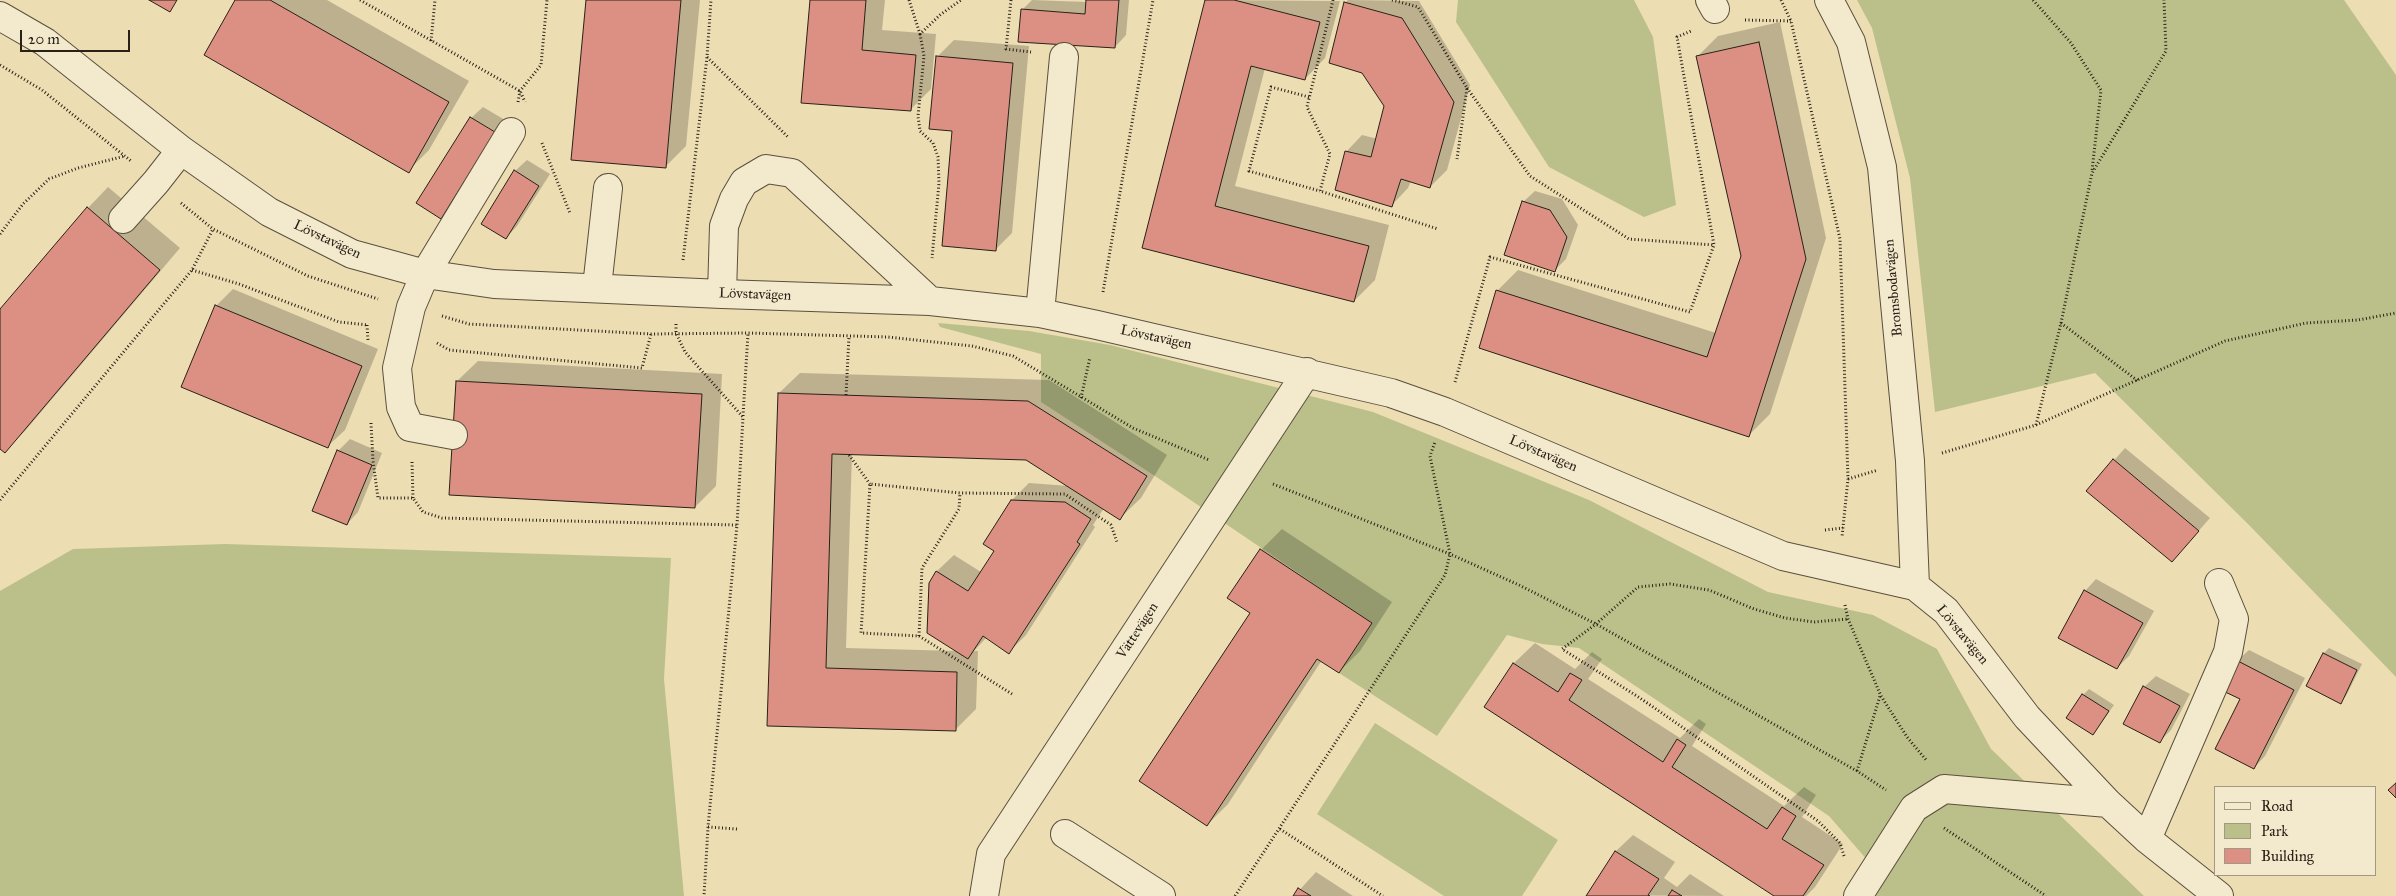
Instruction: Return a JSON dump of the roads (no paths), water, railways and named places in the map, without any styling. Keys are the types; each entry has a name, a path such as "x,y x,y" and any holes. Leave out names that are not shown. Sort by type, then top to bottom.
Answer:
{"street":[{"name":"Bromsbodavägen","path":"1829,0 1851,42 1882,168 1910,461 1915,586"},
{"name":"Lövstavägen","path":"0,16 45,42 181,150 269,212 352,254 425,274 494,284 597,287 679,293 930,301 1040,313 1097,324 1391,393 1445,412 1783,556 1915,586 1946,611 2027,717 2108,802 2147,839 2220,896"},
{"path":"1040,313 1064,56"},
{"path":"453,435 410,427 401,407 397,368 408,318 425,274 511,132"},
{"path":"123,219 181,150"},
{"path":"722,294 724,226 734,199 744,182 766,169 792,174 930,301"},
{"path":"597,287 608,188"},
{"name":"Vättevägen","path":"984,896 991,854 1307,372"},
{"path":"2147,839 2228,652 2234,619 2219,583"},
{"path":"1858,896 1914,808 1944,789 2108,802"},
{"path":"1066,834 1161,896"}]}
